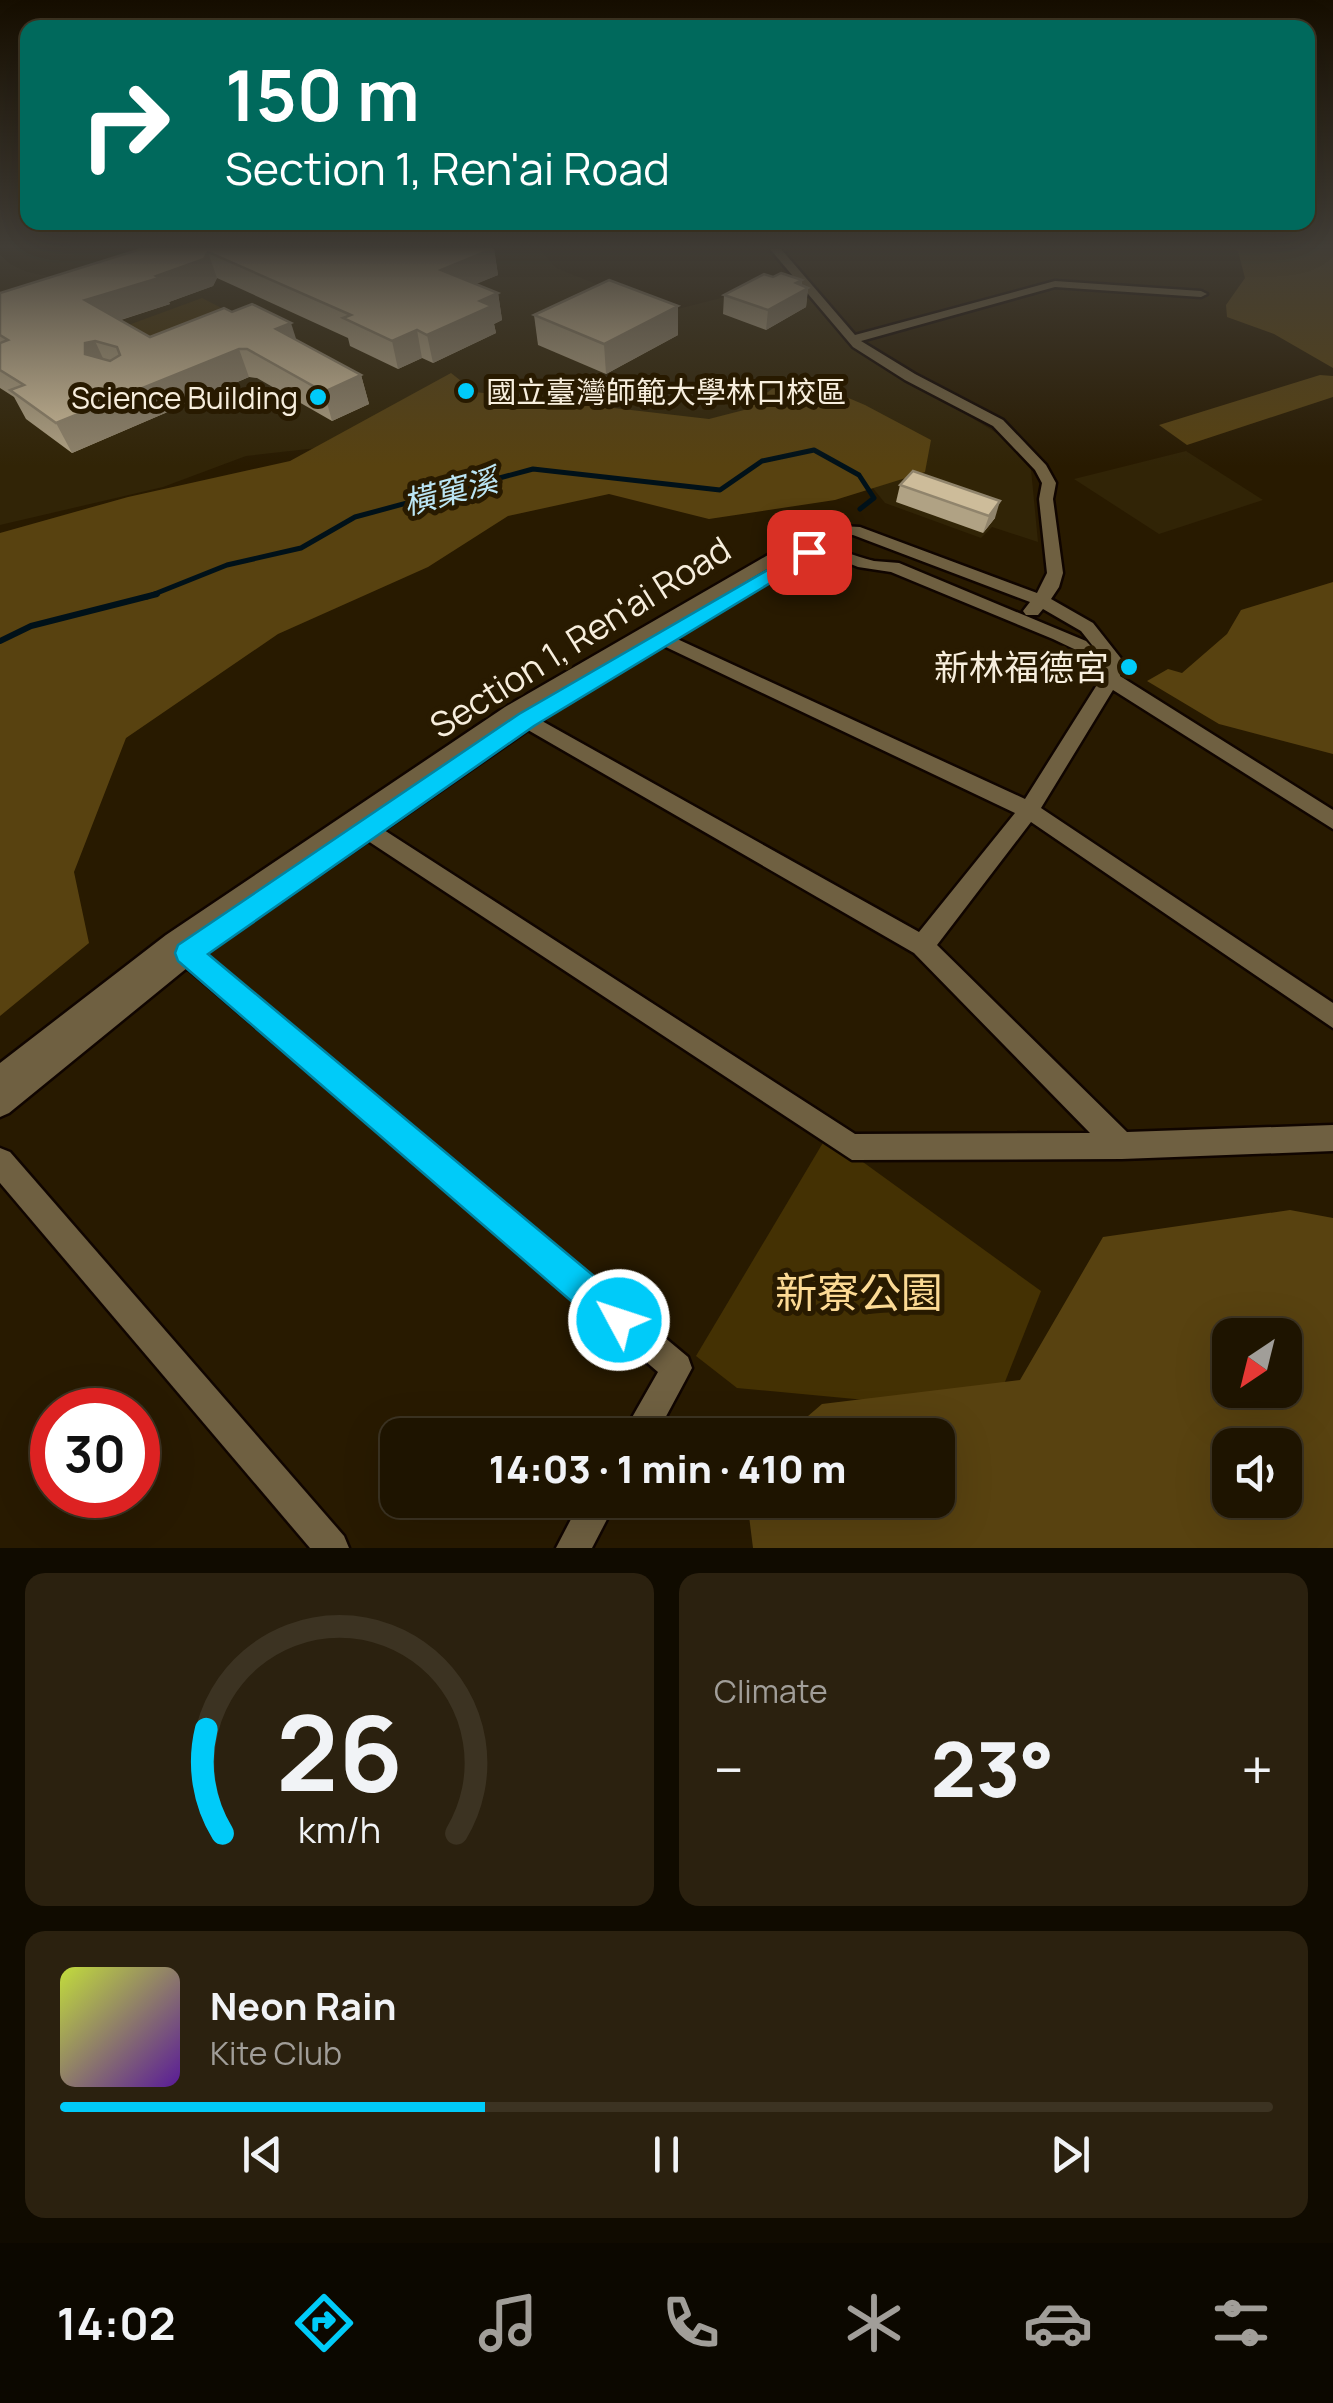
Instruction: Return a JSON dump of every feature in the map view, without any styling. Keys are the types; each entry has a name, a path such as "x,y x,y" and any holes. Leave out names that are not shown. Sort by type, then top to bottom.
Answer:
{"street":[{"path":"836,321 852,340 910,377 998,422 1041,468 1049,483 1046,499 1055,573 1051,587 1026,621"},
{"path":"852,340 920,321"},
{"name":"Section 1, Ren'ai Road","path":"0,1079 181,947 519,716 826,528 855,530 1040,600 1087,627 1102,642 1114,661 1110,679"},
{"name":"Section 1, Ren'ai Road","path":"655,635 800,555 825,550 882,568 893,567 1080,645 1110,679"},
{"path":"655,635 1030,810 1333,1017"},
{"path":"922,946 1030,810 1110,679 1333,820"},
{"path":"519,716 922,946 1122,1146"},
{"path":"359,824 852,1147 1122,1146 1333,1138"},
{"path":"181,947 677,1368 648,1418"},
{"name":"Section 1, Ren'ai Road","path":"0,1104 181,947"},
{"path":"0,1162 332,1548"},
{"path":"572,1548 590,1518"}],"shaded area":[{"name":"國立臺灣師範大學林口校區","path":"0,321 831,321 852,343 1006,439 1031,469 1038,542 992,527 981,538 885,503 854,465 399,439 246,456 163,487 0,525"},
{"path":"1239,321 1333,321 1333,368 1274,334"},
{"path":"451,373 475,392 709,419 744,410 792,374 865,405 931,440 925,472 835,500 709,519 609,494 508,516 428,567 278,634 126,738 74,872 89,943 0,1016 0,533 128,497 290,461"},
{"path":"1320,375 1333,376 1333,397 1187,445 1159,425"},
{"path":"1186,451 1263,500 1159,534 1074,479"},
{"path":"1333,582 1333,754 1219,724 1147,681 1168,669 1182,673 1227,634 1241,610"},
{"path":"1290,1210 1333,1218 1333,1548 753,1548 749,1518 955,1518 955,1418 806,1418 822,1404 1020,1380 1103,1237"}],"green space":[{"path":"139,321 249,322 168,354 123,327"},
{"name":"新寮公園","path":"827,1136 1041,1291 993,1412 737,1388 696,1356"}],"building":[{"path":"0,321 122,321 150,337 190,321 287,321 291,323 276,329 361,375 324,392 247,349 239,349 56,423 10,390 24,385 0,370 0,343 8,340 0,335","holes":["95,341 117,347 120,355 110,361 85,354 85,343"]},
{"path":"350,321 458,321 427,335 417,330 392,341"},
{"path":"549,321 648,321 604,344"},
{"path":"913,471 1000,501 989,516 900,485"}],"waterway":[{"name":"橫窠溪","path":"150,596 227,565 301,548 355,517 533,469 720,490 762,461 814,450 859,475 874,498 860,509"},
{"name":"橫窠溪","path":"150,596 157,594"},
{"name":"橫窠溪","path":"0,641 31,626 150,596"}],"place":[{"name":"國立臺灣師範大學林口校區","path":"466,391"},
{"name":"Science Building","path":"318,397"},
{"name":"新林福德宮","path":"1129,667"}],"route":[{"path":"619,1320 188,953 526,720 809,552"}]}
